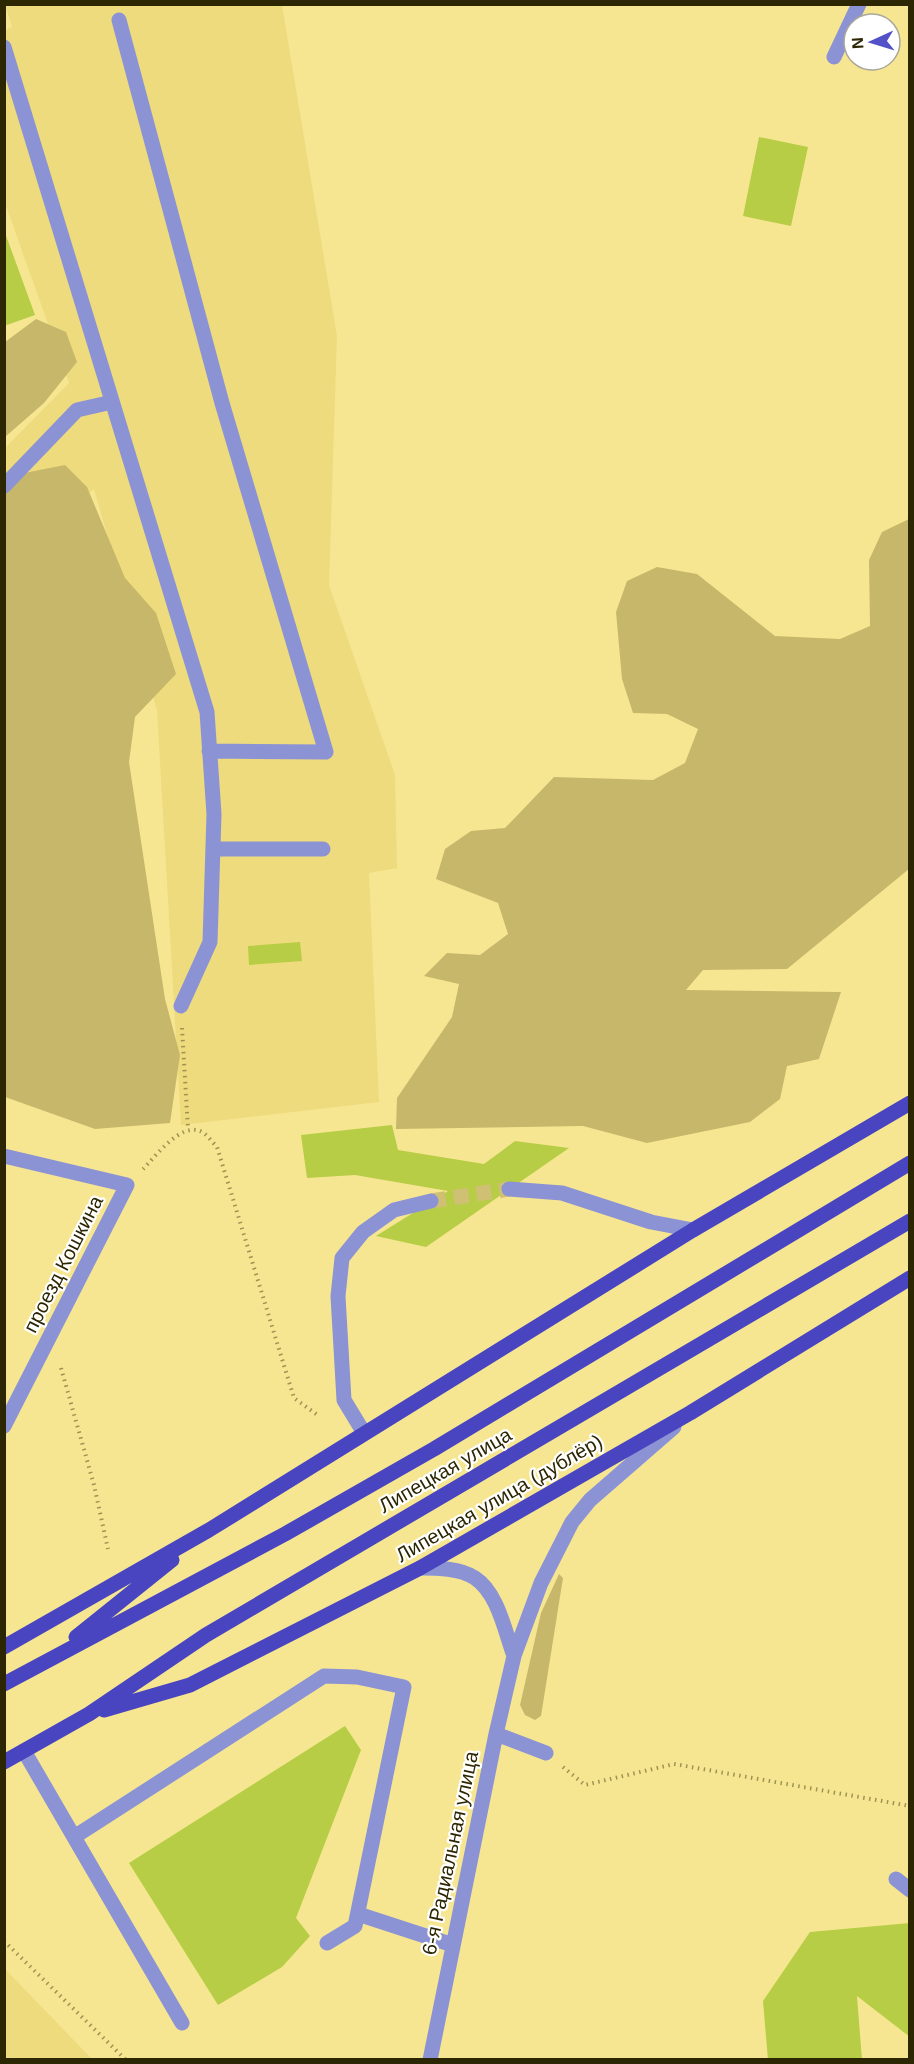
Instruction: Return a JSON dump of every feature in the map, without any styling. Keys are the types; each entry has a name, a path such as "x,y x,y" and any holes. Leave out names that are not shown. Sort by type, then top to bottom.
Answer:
{"main road":[{"path":"4,1647 209,1530 693,1230 909,1103"},
{"name":"Липецкая улица","path":"4,1684 285,1534 434,1449 909,1163"},
{"name":"Липецкая улица","path":"4,1761 89,1714 206,1635 909,1221"},
{"name":"Липецкая улица (дублёр)","path":"89,1714 190,1684 420,1568 690,1413 909,1278"},
{"path":"48,1659 209,1530"}],"street":[{"path":"834,57 859,4"},
{"path":"119,20 222,403 326,753 209,751"},
{"path":"4,47 207,712 214,814 210,942 181,1006"},
{"path":"4,486 77,410 112,402"},
{"path":"213,849 323,849"},
{"path":"4,1156 127,1185"},
{"name":"проезд Кошкина","path":"4,1426 127,1185"},
{"path":"509,1190 562,1193 651,1222 693,1230"},
{"path":"364,1433 344,1400 338,1296 342,1258 363,1232 394,1210 431,1201"},
{"name":"6-я Радиальная улица","path":"430,2060 514,1656 542,1583 572,1522 590,1500 690,1413"},
{"path":"420,1568 451,1570 475,1578 494,1599 514,1656"},
{"path":"74,1837 324,1676 357,1677 404,1687 355,1926 327,1943"},
{"path":"496,1734 546,1753"},
{"path":"24,1751 182,2022"},
{"path":"896,1879 909,1890"},
{"path":"358,1914 453,1945"}],"path":[{"path":"181,1006 188,1129"},
{"path":"127,1185 177,1134 188,1129 201,1131 217,1147 294,1398 319,1416"},
{"path":"59,1363 94,1485 108,1549"},
{"path":"546,1753 585,1785 674,1764 909,1806"},
{"path":"4,1941 126,2060"}],"shaded area":[{"path":"5,5 282,5 337,336 329,585 395,775 397,868 369,873 379,1102 181,1125 157,710 94,489 5,562 5,448 69,383 5,203 4,31 12,27"},
{"path":"36,319 66,332 77,362 44,403 5,437 5,342"},
{"path":"65,465 87,487 125,578 156,613 176,674 135,717 129,762 165,999 180,1055 170,1123 95,1129 5,1097 4,477"},
{"path":"909,519 909,869 787,969 703,970 686,990 841,992 819,1059 787,1066 780,1099 750,1122 647,1143 583,1126 396,1129 397,1098 452,1017 459,984 424,976 447,953 480,955 508,934 498,903 436,879 445,849 471,831 505,828 554,777 653,780 685,763 698,729 667,714 633,713 622,679 616,612 627,581 657,567 697,574 775,636 840,639 870,626 869,560 882,532"},
{"path":"559,1574 563,1578 541,1716 535,1720 525,1715 520,1705 541,1613"},
{"path":"5,1969 92,2059 5,2059"}],"building":[{"path":"759,137 808,147 791,226 743,216"},
{"path":"4,230 35,315 4,326"},
{"path":"300,942 302,961 249,965 248,946"},
{"path":"392,1125 398,1150 484,1164 515,1141 569,1148 426,1247 376,1236 448,1191 355,1175 307,1178 301,1135"},
{"path":"345,1726 361,1750 296,1918 310,1936 282,1967 218,2005 129,1863"},
{"path":"910,1923 910,2037 857,1996 862,2060 768,2060 763,2001 810,1932"}],"tunnel":[{"path":"431,1201 509,1189"}]}
